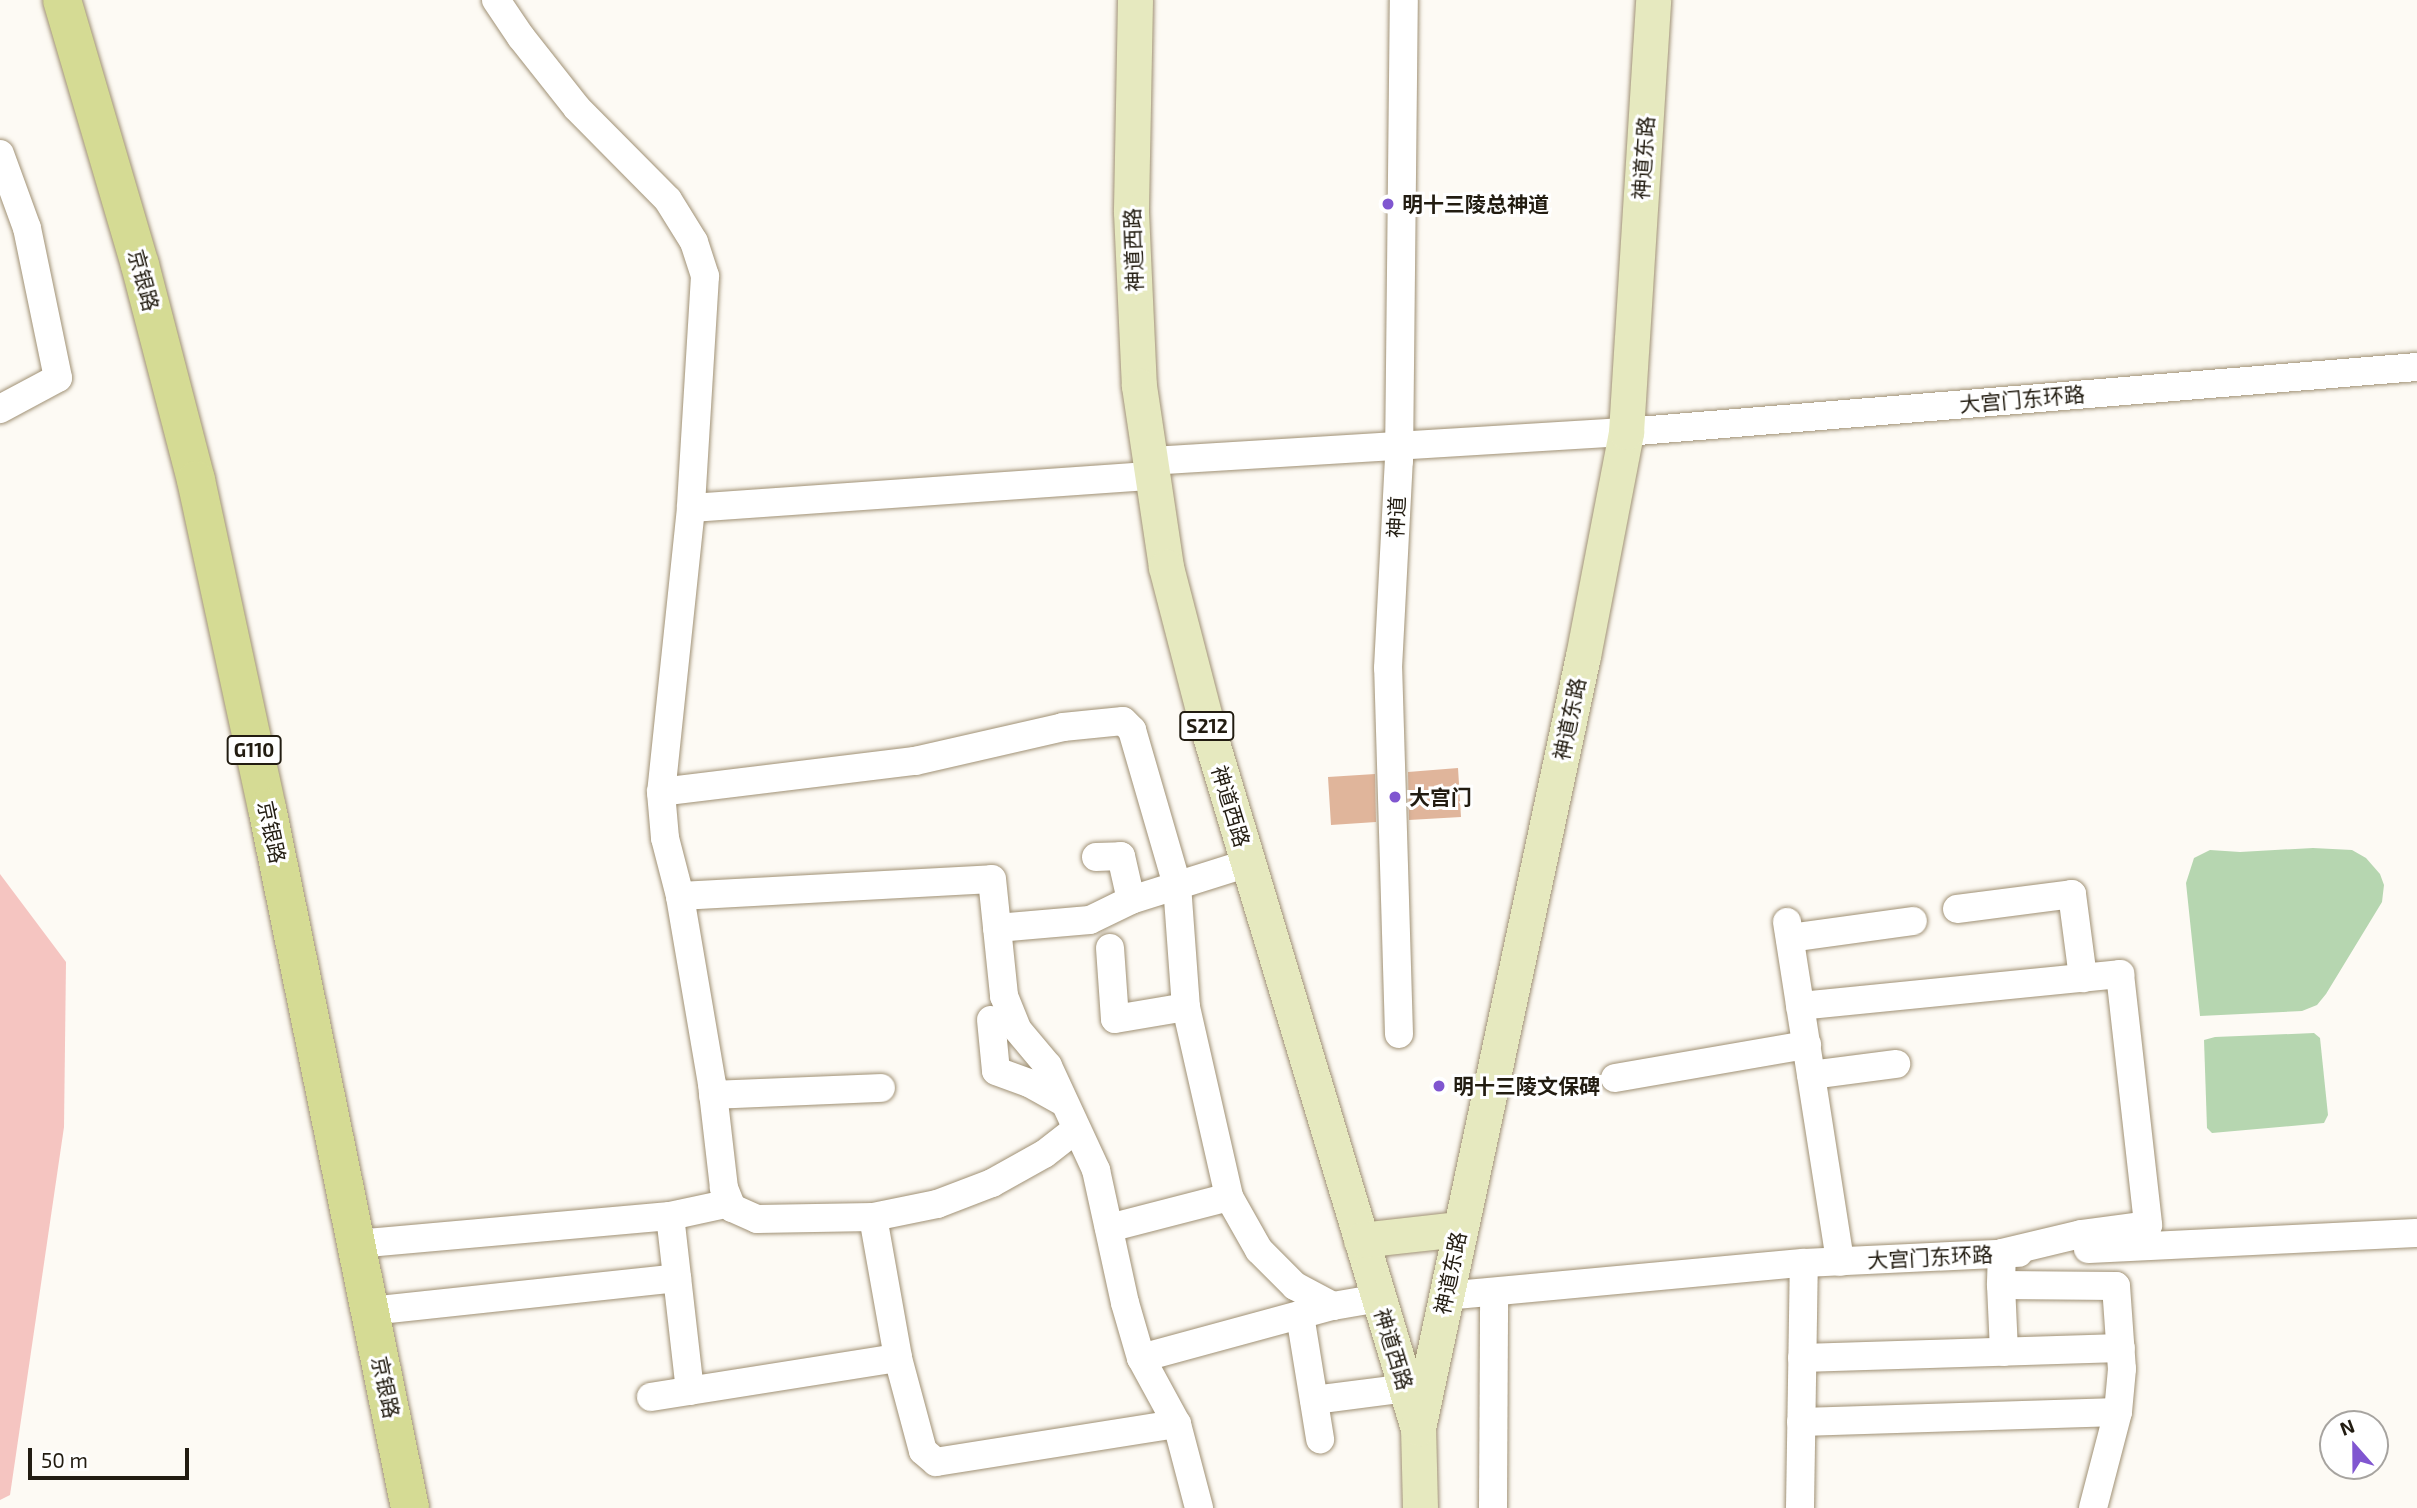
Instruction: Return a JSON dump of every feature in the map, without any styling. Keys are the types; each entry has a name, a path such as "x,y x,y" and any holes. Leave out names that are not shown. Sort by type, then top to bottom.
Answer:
{"highway":[{"name":"京银路","path":"62,0 137,252 196,480 374,1310 422,1508"},
{"name":"京银路","path":"76,0 152,245 208,463 360,1244"},
{"name":"京银路","path":"374,1310 410,1508"}],"main road":[{"name":"神道西路","path":"1135,0 1131,212 1139,386 1166,567 1207,726 1418,1428"},
{"name":"神道东路","path":"1418,1428 1580,670 1626,432 1653,0"},
{"path":"1361,1240 1408,1227 1459,1229"},
{"name":"S212","path":"1418,1428 1420,1508"}],"street":[{"path":"496,0 521,37 577,108 668,200 694,242 705,276 691,508 661,792 665,838 680,896 713,1095 724,1188 732,1208 757,1219 873,1217 937,1204 992,1183 1044,1154 1075,1130"},
{"name":"神道","path":"1399,1034 1388,668 1399,445 1404,0"},
{"path":"0,154 27,228 58,378 0,410"},
{"name":"大宫门东环路","path":"691,508 1399,445 1626,432 2417,367"},
{"path":"661,792 915,761 1063,727 1123,721 1132,730 1177,885 1186,1007 1229,1198 1259,1250 1295,1286 1333,1306"},
{"path":"1096,857 1121,856 1131,900"},
{"path":"997,928 1090,920 1131,900 1248,863"},
{"path":"680,896 992,879 1004,996 1017,1029 1048,1066 1061,1101 1096,1170 1141,1358 1177,1424 1199,1508"},
{"path":"1956,909 2072,894 2083,978"},
{"path":"1840,1262 1788,930 1913,921"},
{"path":"1110,948 1115,1019 1186,1007"},
{"path":"1800,1006 2120,974 2148,1225 2081,1234 2002,1254 2004,1352"},
{"path":"991,1020 996,1071 1029,1083 1061,1101"},
{"path":"1615,1078 1807,1045"},
{"path":"1811,1075 1896,1064"},
{"path":"713,1095 881,1088"},
{"path":"1109,1228 1229,1198"},
{"path":"360,1244 670,1216 730,1203"},
{"path":"670,1216 691,1391"},
{"path":"873,1217 898,1358 923,1451 936,1462 1177,1424"},
{"name":"大宫门东环路","path":"1445,1296 1804,1263 2417,1233"},
{"path":"1800,1508 1804,1263"},
{"path":"374,1310 677,1278"},
{"path":"2001,1285 2116,1286 2121,1348 2118,1412 2093,1508"},
{"path":"1493,1508 1494,1292"},
{"path":"1141,1358 1333,1306 1379,1298"},
{"path":"1300,1315 1320,1439"},
{"path":"1802,1358 2121,1348"},
{"path":"651,1397 898,1358"},
{"path":"1314,1400 1406,1388"},
{"path":"1801,1422 2118,1412"}],"shaded area":[{"path":"2313,848 2352,850 2366,858 2380,874 2384,885 2382,902 2326,994 2317,1005 2302,1011 2200,1016 2186,883 2194,858 2210,850 2240,852"},
{"path":"0,874 66,962 64,1127 10,1495 0,1500"},
{"path":"2314,1033 2320,1038 2328,1115 2324,1123 2212,1133 2207,1128 2204,1040 2215,1037"}],"building":[{"path":"1458,768 1461,817 1409,820 1408,772"},
{"path":"1375,774 1376,822 1331,825 1328,777"}],"place":[{"name":"明十三陵总神道","path":"1388,204"},
{"name":"大宫门","path":"1395,797"},
{"name":"明十三陵文保碑","path":"1439,1086"}]}
